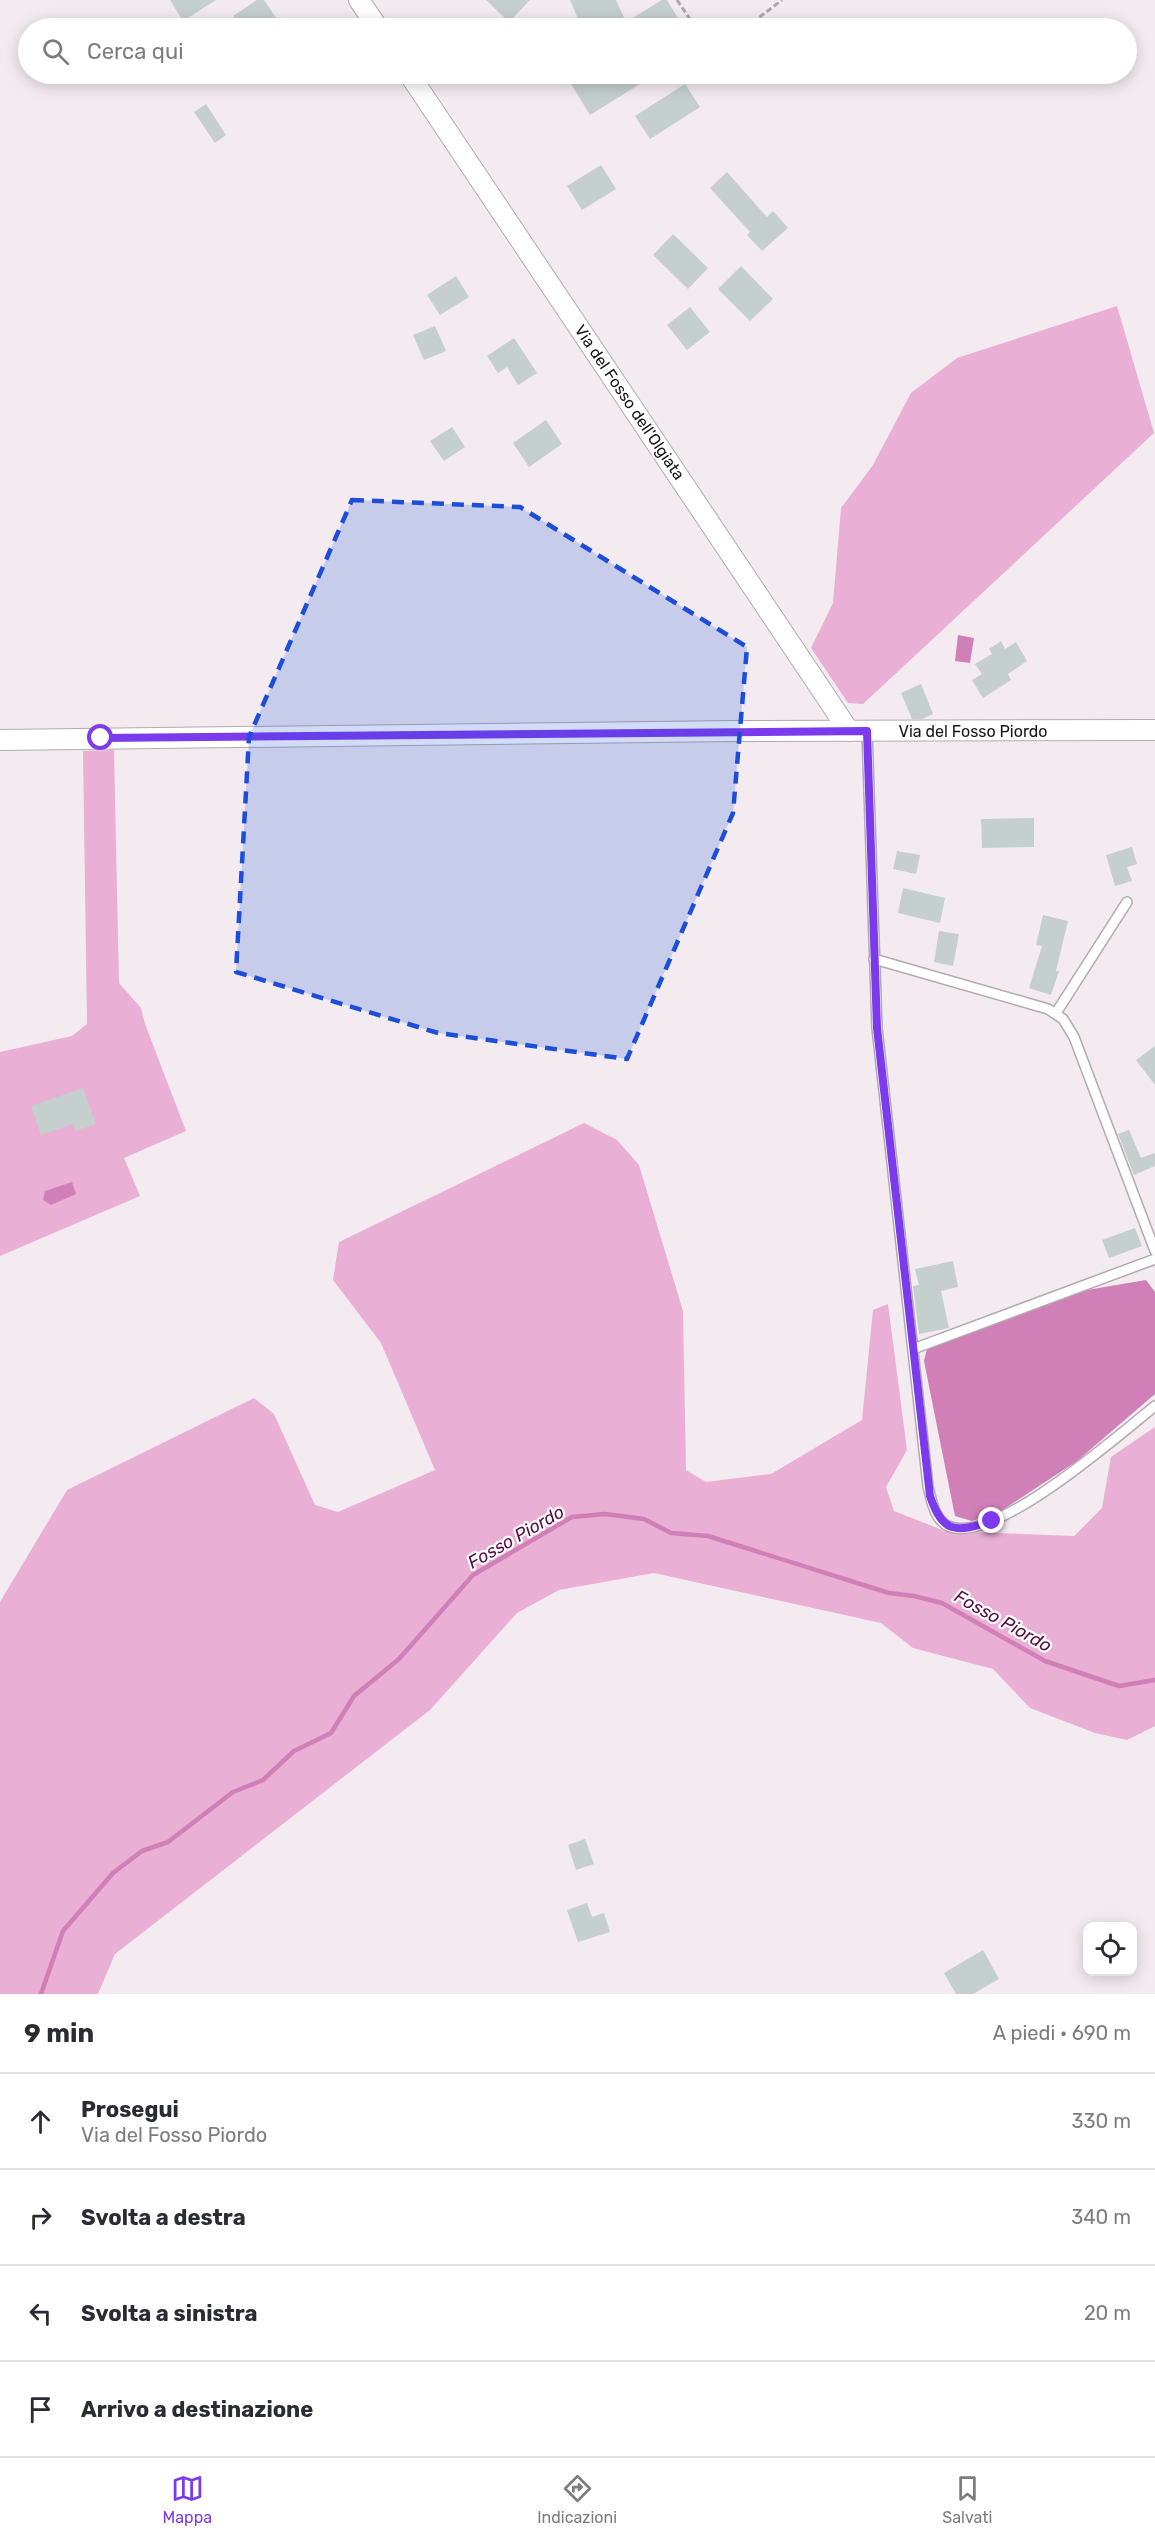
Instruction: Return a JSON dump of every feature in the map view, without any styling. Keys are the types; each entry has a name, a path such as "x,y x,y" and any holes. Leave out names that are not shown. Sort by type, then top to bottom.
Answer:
{"street":[{"path":"359,0 371,18"},
{"name":"Via del Fosso dell'Olgiata","path":"416,84 858,731"},
{"name":"Via del Fosso Piordo","path":"0,740 1155,730"}],"lane":[{"path":"858,731 877,1028 930,1496 939,1517 946,1525 956,1529 966,1529 992,1521 1026,1504 1043,1494 1155,1406"},
{"path":"1056,1013 1127,903"},
{"path":"874,959 1056,1013 1074,1036 1155,1251"},
{"path":"913,1349 1155,1259"}],"path":[{"path":"677,0 689,18"},
{"path":"758,18 782,0"}],"highlighted area":[{"path":"352,500 520,507 747,647 733,813 627,1059 438,1033 236,972 249,737"}],"shaded area":[{"path":"1117,306 1154,433 863,704 848,703 811,648 833,603 841,508 873,465 911,393 957,358"},
{"path":"958,635 974,638 970,663 955,661"},
{"path":"114,750 119,983 141,1008 186,1131 124,1158 140,1196 0,1256 0,1052 72,1036 87,1024 83,751"},
{"path":"584,1123 617,1140 639,1165 683,1311 686,1470 706,1482 771,1474 862,1420 873,1310 888,1304 907,1450 886,1487 894,1511 945,1531 1074,1536 1102,1508 1111,1457 1155,1427 1155,1726 1127,1740 1095,1733 1030,1708 993,1669 913,1648 881,1623 654,1573 559,1590 517,1613 430,1710 115,1954 98,1994 0,1994 0,1602 67,1490 254,1398 274,1414 315,1505 338,1512 435,1470 381,1343 333,1280 339,1242"},
{"path":"72,1182 76,1194 51,1205 43,1200 45,1191"},
{"path":"1146,1280 1155,1292 1155,1394 1077,1461 998,1513 972,1521 955,1516 924,1361 927,1349 1081,1291"}],"building":[{"path":"170,0 216,0 188,18 181,18"},
{"path":"257,0 264,0 276,18 234,18 233,16"},
{"path":"486,0 530,0 513,18 505,18"},
{"path":"570,0 616,0 624,18 578,18"},
{"path":"662,0 667,0 678,18 633,18"},
{"path":"571,84 640,84 590,115"},
{"path":"685,84 700,107 650,139 635,116"},
{"path":"206,104 226,135 215,143 194,112"},
{"path":"601,165 616,189 582,210 567,186"},
{"path":"727,172 767,217 773,211 788,228 762,251 747,235 750,232 710,188"},
{"path":"673,234 708,268 688,289 653,255"},
{"path":"741,266 773,299 750,321 718,289"},
{"path":"456,276 469,297 440,315 427,295"},
{"path":"690,307 710,332 687,350 667,325"},
{"path":"435,326 446,351 424,360 413,335"},
{"path":"514,338 537,373 518,385 507,367 498,373 487,356"},
{"path":"546,420 562,444 529,467 513,443"},
{"path":"452,427 465,447 444,461 430,441"},
{"path":"1001,641 1005,649 1016,642 1027,661 1008,674 1011,680 983,698 972,680 982,674 975,664 992,654 989,649"},
{"path":"921,684 933,714 922,719 912,719 901,693"},
{"path":"1034,818 1034,847 982,848 981,819"},
{"path":"1132,847 1137,864 1127,867 1132,881 1115,886 1106,855"},
{"path":"897,851 920,855 916,874 893,869"},
{"path":"903,888 945,898 940,923 898,913"},
{"path":"1043,915 1068,921 1056,971 1059,971 1051,995 1029,988 1042,946 1036,945"},
{"path":"939,931 959,934 953,966 934,962"},
{"path":"1155,1046 1155,1085 1136,1060"},
{"path":"83,1088 96,1124 76,1131 73,1124 41,1135 31,1106"},
{"path":"1129,1130 1141,1158 1155,1153 1155,1166 1134,1175 1118,1134"},
{"path":"1135,1228 1142,1246 1109,1258 1102,1240"},
{"path":"953,1261 958,1287 941,1291 949,1328 919,1334 913,1286 919,1285 915,1269"},
{"path":"585,1839 594,1864 576,1870 568,1845"},
{"path":"587,1903 592,1917 604,1913 610,1932 578,1942 567,1910"},
{"path":"983,1950 999,1979 973,1994 956,1994 944,1973"}],"waterway":[{"name":"Fosso Piordo","path":"41,1994 63,1931 113,1873 142,1851 168,1842 233,1792 263,1780 294,1751 331,1733 354,1696 399,1659 473,1575 572,1517 605,1514 644,1519 671,1533 708,1536 889,1593 942,1603 1045,1661 1119,1686 1155,1680"}],"route":[{"path":"101,738 867,731 877,1028 930,1496 939,1517 946,1525 956,1529 966,1529 992,1521"}]}
